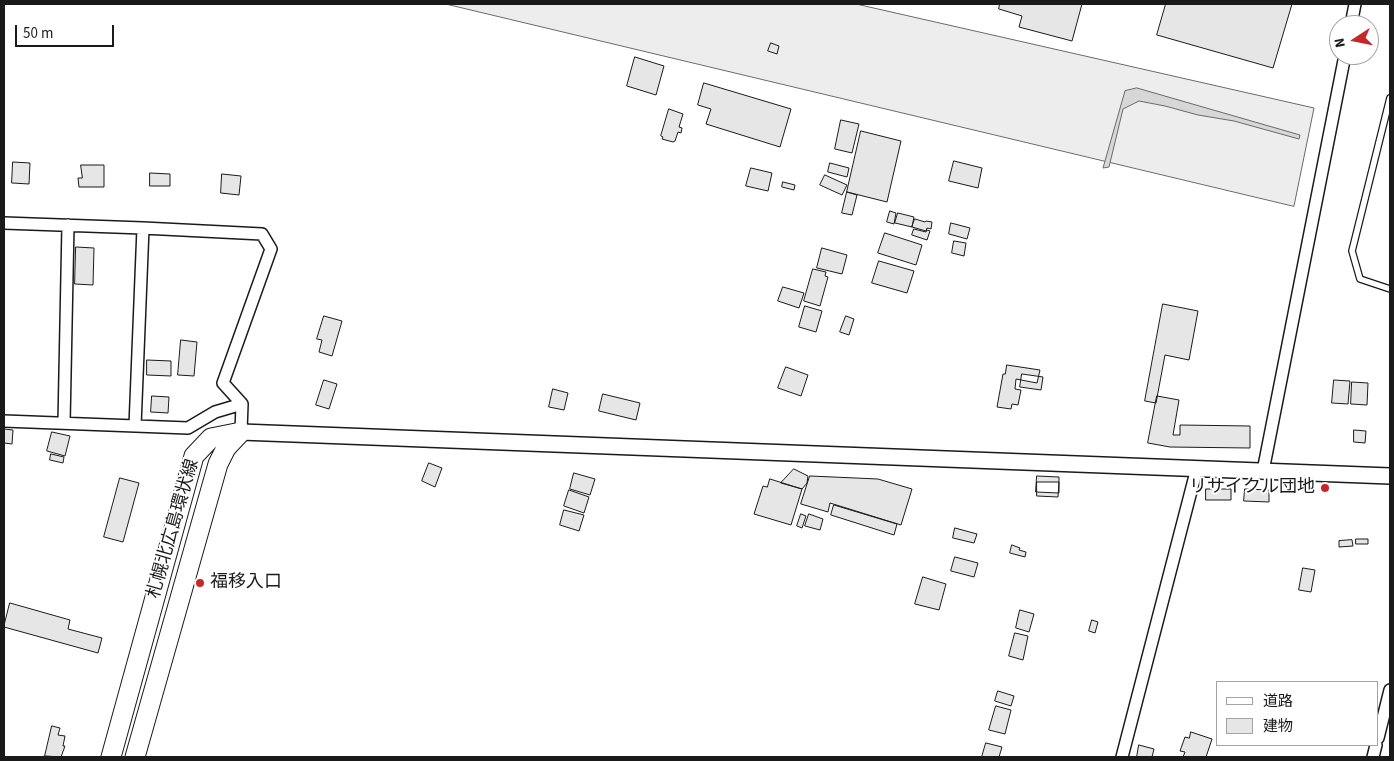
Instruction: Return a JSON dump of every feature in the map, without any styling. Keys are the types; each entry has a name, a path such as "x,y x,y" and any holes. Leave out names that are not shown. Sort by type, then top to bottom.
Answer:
{"main road":[{"name":"札幌北広島環状線","path":"112,757 195,453 211,438 241,432"},
{"name":"札幌北広島環状線","path":"136,757 218,464 226,448 241,432"}],"street":[{"path":"1263,471 1343,65"},
{"path":"4,223 262,234 271,250 223,383 242,404 241,432 1390,476"},
{"path":"64,423 68,225"},
{"path":"135,426 143,228"},
{"path":"4,421 188,428 215,412 242,404"},
{"path":"1122,757 1197,468"},
{"path":"1379,734 1390,690"}],"lane":[{"path":"1390,98 1352,251 1360,279 1390,289"}],"shaded area":[{"path":"446,4 856,4 1314,108 1294,206"},
{"path":"1137,88 1300,135 1299,139 1234,121 1198,115 1139,101 1123,109 1109,167 1103,168 1125,91"}],"building":[{"path":"1000,4 1082,4 1072,41 1019,27 1022,16 999,9"},
{"path":"1166,4 1292,4 1273,68 1157,35"},
{"path":"771,43 779,46 777,54 768,51"},
{"path":"635,57 664,66 656,95 627,86"},
{"path":"704,83 791,109 780,147 706,124 711,109 698,105"},
{"path":"669,109 683,114 679,127 682,128 681,133 678,132 673,142 662,139 663,137 661,136"},
{"path":"841,120 859,124 852,153 835,149"},
{"path":"861,131 901,141 887,202 847,192"},
{"path":"954,161 982,168 978,188 949,181"},
{"path":"13,162 30,163 29,184 12,183"},
{"path":"830,163 849,168 847,177 828,172"},
{"path":"81,165 104,165 104,187 79,187 78,178 82,178"},
{"path":"751,168 772,173 768,191 746,186"},
{"path":"150,173 170,174 170,186 150,186"},
{"path":"222,174 241,176 239,195 221,193"},
{"path":"825,175 847,185 842,195 820,185"},
{"path":"783,182 795,185 794,190 782,187"},
{"path":"847,192 857,195 852,215 842,213"},
{"path":"890,211 896,213 894,224 887,222"},
{"path":"898,213 914,217 912,227 895,223"},
{"path":"915,219 932,222 931,229 927,228 926,231 912,227"},
{"path":"951,223 970,228 967,239 949,234"},
{"path":"914,229 930,231 927,240 912,235"},
{"path":"885,233 922,245 916,265 878,253"},
{"path":"954,241 966,243 964,256 952,253"},
{"path":"76,247 94,248 93,285 75,284"},
{"path":"822,248 847,255 842,274 817,268"},
{"path":"879,261 914,271 907,293 872,283"},
{"path":"813,269 826,272 825,276 828,277 820,306 804,301"},
{"path":"783,287 804,293 799,308 778,301"},
{"path":"1163,304 1198,311 1189,360 1165,355 1156,403 1145,401"},
{"path":"805,306 822,311 816,332 799,327"},
{"path":"324,316 342,321 332,356 319,352 322,340 317,339"},
{"path":"846,316 854,319 849,335 840,332"},
{"path":"181,340 197,342 194,376 178,375"},
{"path":"147,360 171,361 171,376 147,375"},
{"path":"1007,365 1040,370 1037,383 1016,379 1015,389 1021,390 1018,405 1012,404 1011,409 997,407 1003,374 1005,374"},
{"path":"786,367 808,375 801,396 778,388"},
{"path":"1022,374 1043,377 1041,390 1020,387"},
{"path":"324,380 337,384 329,409 316,405"},
{"path":"1334,380 1350,381 1348,404 1332,403"},
{"path":"1352,382 1368,383 1367,405 1351,404"},
{"path":"553,389 568,393 564,410 549,407"},
{"path":"603,394 640,403 636,420 599,411"},
{"path":"152,396 169,397 168,413 151,412"},
{"path":"1157,396 1179,400 1173,435 1180,435 1180,425 1250,426 1250,448 1170,447 1148,443"},
{"path":"4,429 13,430 12,444 4,443"},
{"path":"1354,430 1366,431 1365,443 1354,442"},
{"path":"52,432 70,436 65,456 47,451"},
{"path":"51,454 64,457 63,463 50,460"},
{"path":"429,463 442,468 435,487 422,481"},
{"path":"794,469 808,476 807,483 802,489 781,483"},
{"path":"574,473 595,479 590,495 570,489"},
{"path":"810,476 878,479 912,489 901,525 830,503 828,512 801,504"},
{"path":"1037,476 1059,477 1059,493 1036,492"},
{"path":"120,478 139,483 123,542 104,537"},
{"path":"770,479 802,489 791,525 754,514 763,486 767,487"},
{"path":"1037,482 1059,482 1058,497 1037,496"},
{"path":"1206,489 1231,489 1231,500 1206,500"},
{"path":"1245,489 1269,490 1269,502 1244,501"},
{"path":"569,490 589,497 584,513 564,506"},
{"path":"834,505 897,524 894,535 831,515"},
{"path":"564,510 584,515 579,531 560,525"},
{"path":"801,514 806,516 802,528 797,526"},
{"path":"809,514 823,519 820,530 805,526"},
{"path":"955,528 977,534 974,543 953,538"},
{"path":"1356,539 1368,539 1368,544 1356,544"},
{"path":"1352,540 1353,546 1339,547 1339,541"},
{"path":"1012,545 1026,552 1025,557 1010,553"},
{"path":"955,557 978,563 974,577 951,571"},
{"path":"1303,568 1315,570 1311,592 1299,590"},
{"path":"923,577 946,584 939,610 915,604"},
{"path":"10,603 70,620 68,629 102,638 98,653 4,627"},
{"path":"1020,610 1034,614 1029,632 1016,628"},
{"path":"1092,620 1098,622 1095,633 1089,631"},
{"path":"1015,633 1028,636 1023,660 1009,656"},
{"path":"998,691 1014,696 1011,706 995,701"},
{"path":"996,706 1011,710 1005,734 989,730"},
{"path":"52,726 60,728 58,735 65,736 63,746 65,746 61,757 45,756"},
{"path":"1191,732 1212,739 1206,757 1183,757 1185,752 1180,751 1185,737 1189,738"},
{"path":"986,743 1002,747 999,757 982,757"},
{"path":"1139,745 1154,749 1152,757 1137,757"}],"place":[{"name":"リサイクル団地","path":"1325,488"},
{"name":"福移入口","path":"200,583"}]}
